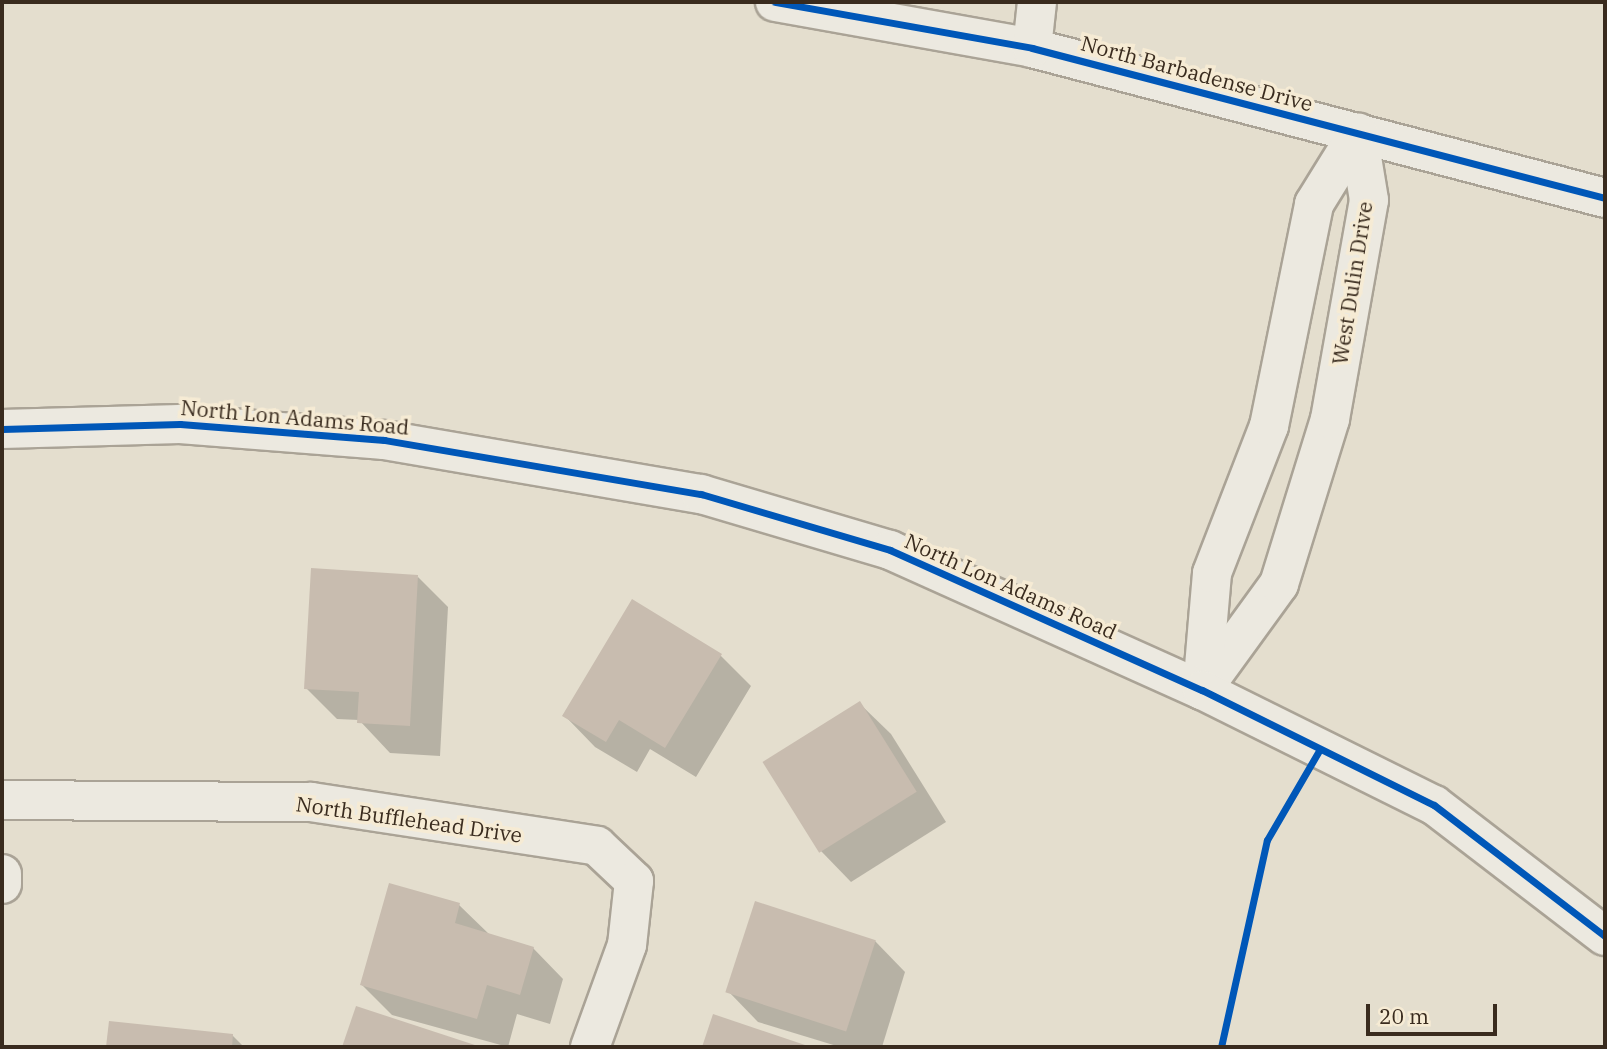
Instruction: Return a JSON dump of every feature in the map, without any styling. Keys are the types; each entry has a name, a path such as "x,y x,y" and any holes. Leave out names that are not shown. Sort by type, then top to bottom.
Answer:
{"street":[{"name":"North Barbadense Drive","path":"775,2 1032,48 1605,198"},
{"path":"1032,48 1037,2"},
{"name":"West Dulin Drive","path":"1202,690 1212,573 1269,426 1314,205 1357,133"},
{"name":"West Dulin Drive","path":"1202,690 1279,584 1329,419 1369,200 1357,133"},
{"name":"North Lon Adams Road","path":"2,429 180,424 384,440 701,494 890,550 1202,690 1434,805 1605,936"},
{"name":"North Bufflehead Drive","path":"2,800 311,802 597,846 634,881 627,946 590,1047"},
{"path":"2,874 2,884"}],"building":[{"path":"311,568 418,575 410,726 357,723 359,692 304,689"},
{"path":"632,599 722,654 665,748 619,720 606,742 562,716"},
{"path":"860,701 917,792 819,853 762,762"},
{"path":"389,883 460,903 455,923 534,947 520,995 487,985 477,1019 360,985"},
{"path":"755,901 876,940 846,1032 725,992"},
{"path":"356,1006 481,1047 342,1047"},
{"path":"713,1014 811,1047 702,1047"},
{"path":"109,1021 233,1034 232,1047 106,1047"}],"cycle path":[{"path":"775,2 1032,48 1605,198"},
{"path":"2,429 180,424 384,440 701,494 890,550 1202,690 1434,805 1605,936"},
{"path":"1221,1047 1267,840 1320,749"}]}
